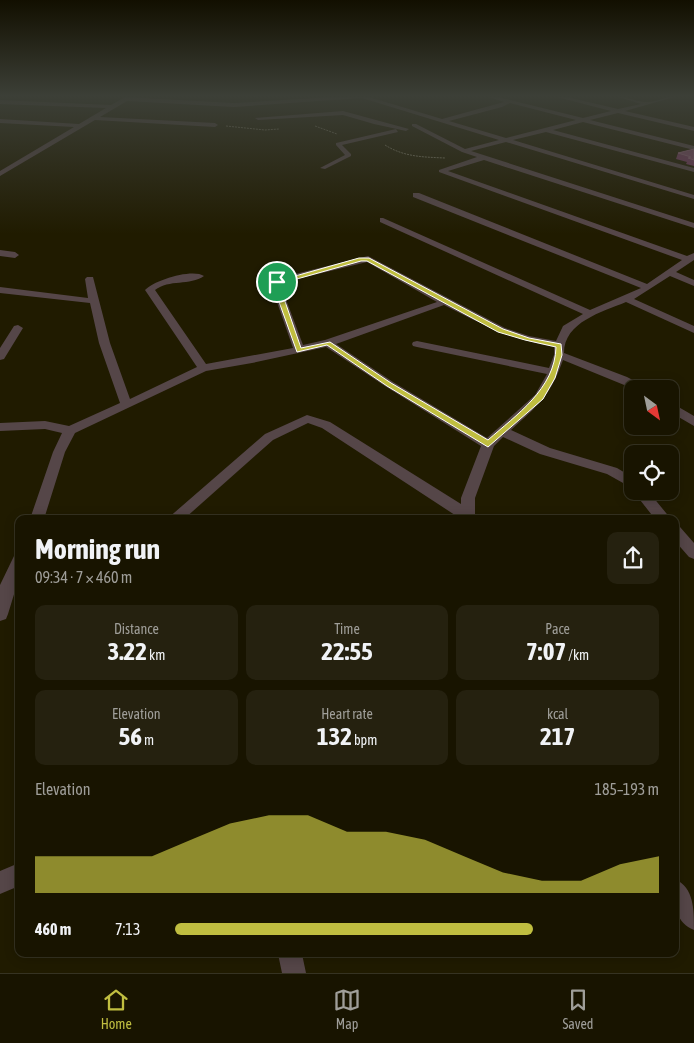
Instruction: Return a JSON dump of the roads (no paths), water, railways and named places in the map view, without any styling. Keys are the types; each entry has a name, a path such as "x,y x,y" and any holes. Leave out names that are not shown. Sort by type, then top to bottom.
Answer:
{"street":[{"path":"0,174 53,142"},
{"path":"323,168 349,156 338,144 343,142"},
{"path":"447,142 482,158 694,226"},
{"path":"464,151 498,142"},
{"path":"515,142 694,197"},
{"path":"593,142 694,170"},
{"path":"671,142 694,148"},
{"path":"482,158 441,171 691,258"},
{"path":"0,168 9,169"},
{"path":"416,195 647,287"},
{"path":"383,220 590,314"},
{"path":"0,253 15,255"},
{"path":"468,515 468,498 488,444 540,397 553,372 567,328 590,314 627,299 691,258"},
{"path":"299,350 276,285 282,280 361,260 368,260 444,302 501,330 559,350 625,380"},
{"path":"670,273 694,283"},
{"path":"200,276 162,282 153,286 150,290 203,368"},
{"path":"90,279 93,301 115,373 128,405"},
{"path":"0,290 93,301"},
{"path":"627,299 694,330"},
{"path":"0,427 45,425 70,430 128,405 203,368 328,343 444,302"},
{"path":"0,357 18,328"},
{"path":"328,343 389,384 488,444"},
{"path":"417,344 553,372"},
{"path":"679,412 694,422"},
{"path":"179,515 270,437 307,419 326,425 463,515"},
{"path":"38,515 59,452 70,430"},
{"path":"503,432 545,451 612,471 624,478"},
{"path":"648,500 661,515"},
{"path":"679,536 694,553"},
{"path":"0,614 13,585"},
{"path":"0,883 15,876"},
{"path":"679,896 694,918"},
{"path":"291,957 294,973"}]}
